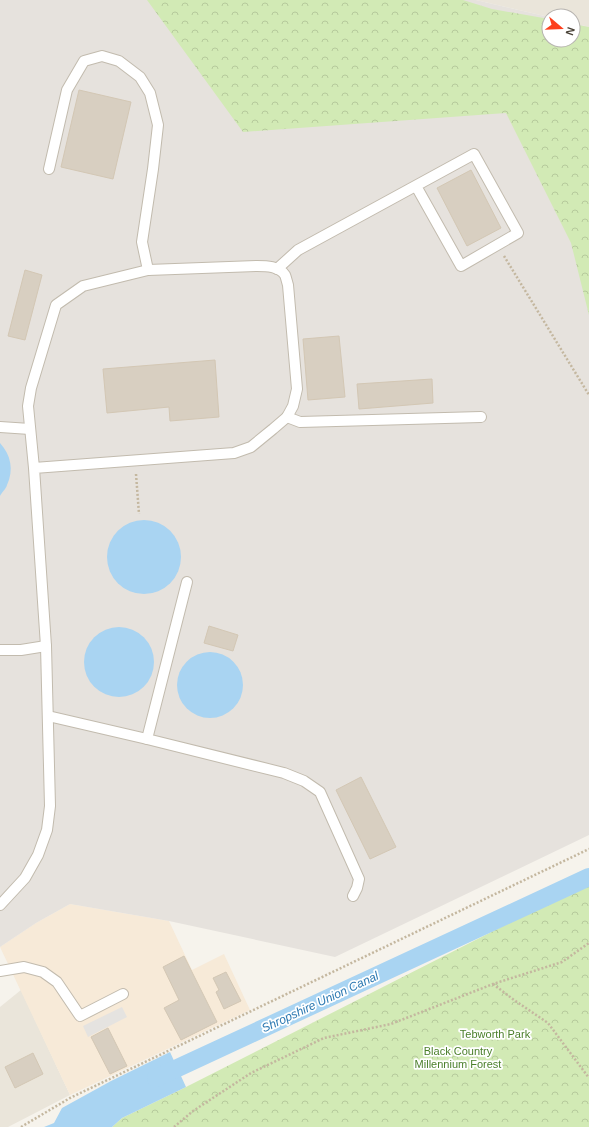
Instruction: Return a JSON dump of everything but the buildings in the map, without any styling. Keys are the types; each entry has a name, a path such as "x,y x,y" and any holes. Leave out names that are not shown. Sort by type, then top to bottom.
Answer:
{"lane":[{"path":"49,170 67,90 84,61 102,56 119,61 140,77 150,93 158,126 142,242 148,270"},
{"path":"278,270 298,250 474,154 518,233 461,266 416,186"},
{"path":"0,905 25,878 38,855 47,830 50,806 46,646 34,468 28,406 31,388 56,306 84,286 148,270 257,266 270,267 285,275 288,285 297,389 293,406 287,417 251,447 234,453 135,459 34,468"},
{"path":"287,417 300,422 481,417"},
{"path":"0,427 30,429"},
{"path":"147,739 187,582"},
{"path":"0,650 21,650 46,646"},
{"path":"48,716 284,773 304,781 320,792 359,879 353,896"},
{"path":"0,970 24,967 43,972 57,982 80,1016 123,994"}],"path":[{"path":"498,245 589,396"},
{"path":"135,459 140,514"},
{"path":"21,1127 70,1098 589,849"},
{"path":"174,1127 193,1111 251,1073 324,1038 391,1024 493,984 562,962 589,943"},
{"path":"493,984 548,1023 589,1078"}],"shaded area":[{"path":"0,0 476,0 541,15 541,48 581,48 581,25 589,27 589,835 335,957 169,921 70,904 36,923 0,947"},
{"path":"476,0 589,0 589,27 581,25 581,8 541,8 541,15"},
{"path":"70,904 169,921 192,970 224,954 250,1010 70,1095 0,947 36,923"},
{"path":"21,990 70,1095 8,1127 0,1127 0,1007"},
{"path":"122,1007 127,1017 88,1037 83,1026"}],"green space":[{"path":"147,0 463,0 492,9 541,18 541,48 581,48 581,26 589,27 589,315 571,243 506,113 243,132"},
{"name":"Tebworth Park","path":"589,883 589,1127 112,1127 122,1118"}],"water":[{"path":"0,443 7,453 11,468 9,479 0,496"},
{"path":"144,520 158,523 170,531 178,543 181,557 178,571 170,583 158,591 144,594 130,591 118,583 110,571 107,557 110,543 118,531 130,523"},
{"path":"119,627 138,633 148,643 154,662 148,681 138,691 119,697 100,691 90,681 84,662 90,643 100,633"},
{"path":"210,652 223,654 233,662 241,672 243,685 241,698 233,708 223,716 210,718 197,716 187,708 179,698 177,685 179,672 187,662 197,654"},
{"path":"170,1052 186,1087 122,1118 112,1127 44,1127 54,1123 62,1108 111,1081"}],"waterway":[{"name":"Shropshire Union Canal","path":"156,1078 589,877"}],"park label":[{"name":"Black Country Millennium Forest","path":"458,1057"}]}
